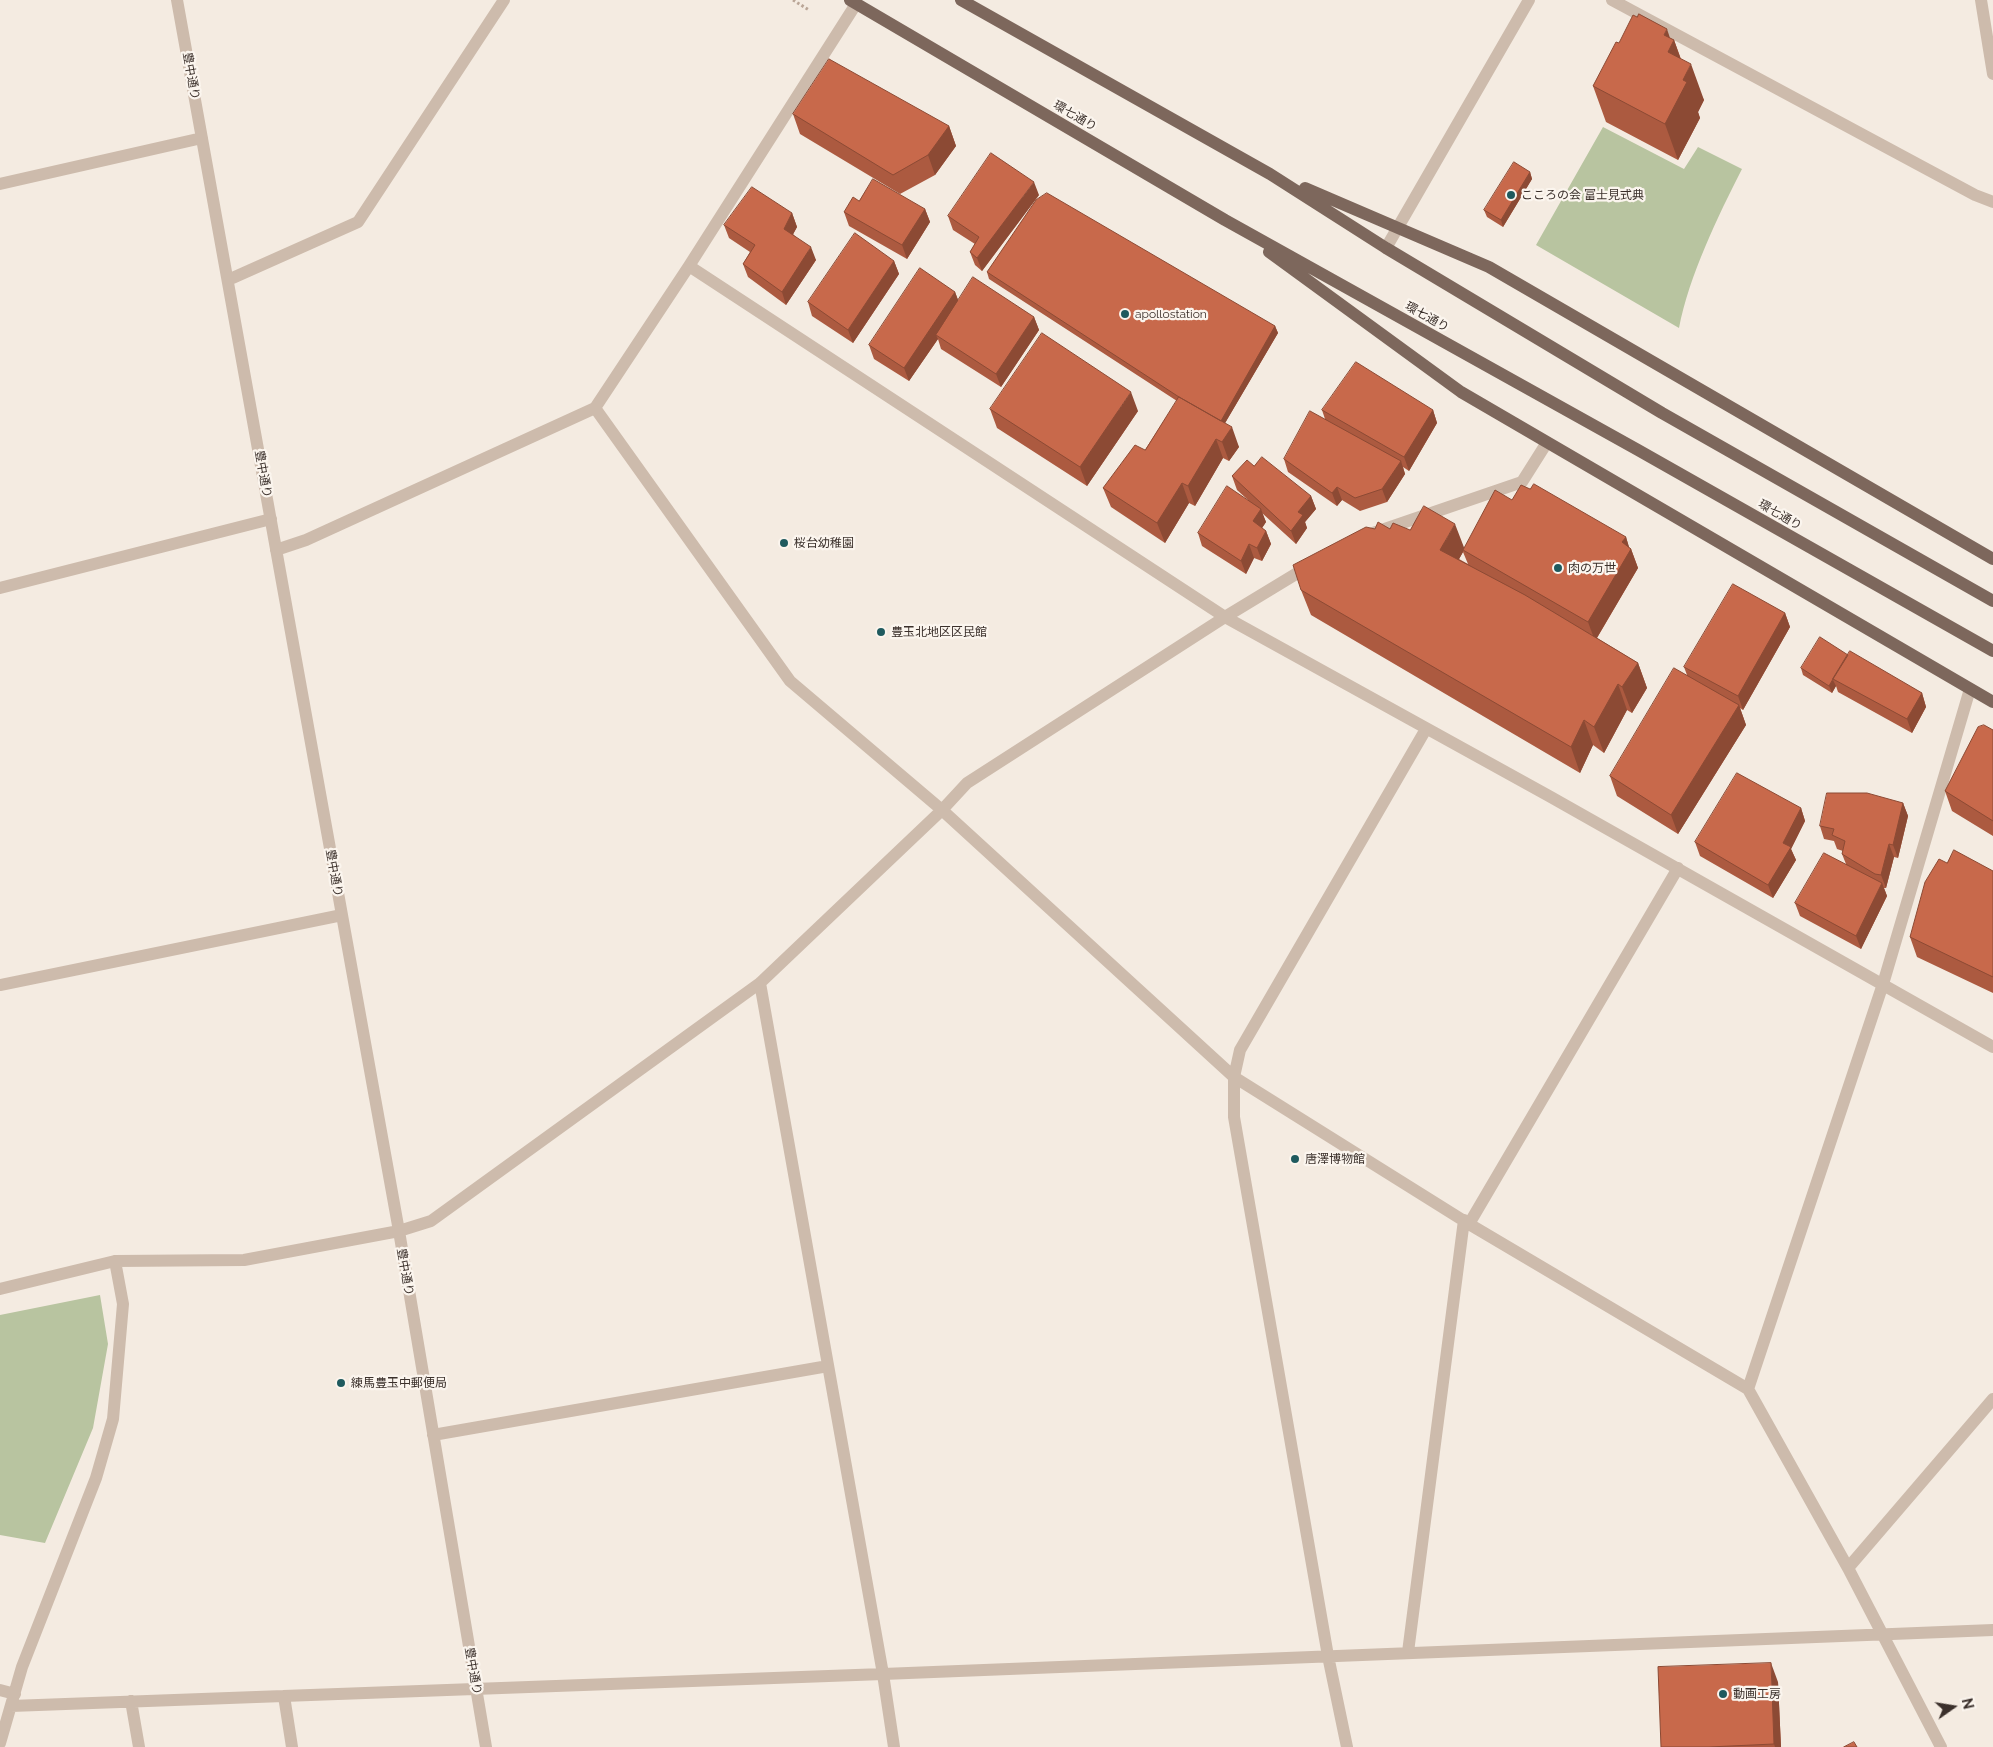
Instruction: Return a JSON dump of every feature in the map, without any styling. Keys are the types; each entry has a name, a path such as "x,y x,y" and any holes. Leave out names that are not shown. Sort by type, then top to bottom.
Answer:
{"main road":[{"path":"961,0 1270,174 1386,248 1662,413 1993,601"},
{"name":"環七通り","path":"853,2 1225,220 1638,450 1993,651"},
{"path":"1270,174 1489,267 1993,559"},
{"path":"1225,220 1461,392 1546,444 1993,702"}],"street":[{"name":"豊中通り","path":"177,0 399,1231 486,1747"},
{"path":"228,280 358,222 504,0"},
{"path":"1386,248 1529,0"},
{"path":"1612,0 1975,195 1993,202"},
{"path":"1981,0 1993,74"},
{"path":"276,550 306,540 595,408 689,266 853,2"},
{"path":"0,184 202,138"},
{"path":"689,266 1225,617 1678,868 1993,1047"},
{"path":"595,408 790,681 942,810 1234,1077 1467,1222 1748,1389 1848,1568 1941,1747"},
{"path":"1364,537 1522,482 1546,444"},
{"path":"0,588 271,519"},
{"path":"0,1288 115,1261 244,1260 399,1231 431,1221 760,984 942,810 967,783 1225,617 1321,558"},
{"path":"1748,1389 1883,984 1970,689"},
{"path":"1347,1747 1328,1656 1234,1117 1234,1077 1240,1050 1426,729"},
{"path":"1408,1652 1467,1222 1678,868"},
{"path":"0,985 342,915"},
{"path":"760,984 883,1674 894,1747"},
{"path":"0,1744 22,1667 96,1478 113,1419 123,1304 115,1261"},
{"path":"433,1435 828,1366"},
{"path":"1848,1568 1993,1399"},
{"path":"0,1690 13,1700 131,1701 476,1690 1993,1630"},
{"path":"284,1696 292,1747"},
{"path":"131,1701 139,1747"}],"path":[{"path":"793,0 809,10"}],"green space":[{"path":"1603,127 1684,169 1698,147 1742,169 1714,226 1697,267 1679,328 1536,245"},
{"path":"100,1295 108,1344 93,1428 45,1543 0,1535 0,1315"}],"building":[{"path":"1639,14 1667,29 1664,35 1674,40 1668,52 1691,64 1683,80 1687,82 1665,124 1593,86 1616,42 1619,43 1633,15 1637,17"},
{"path":"829,59 949,126 928,155 893,175 793,114"},
{"path":"991,153 1034,182 977,258 970,252 979,237 948,216"},
{"path":"1514,162 1530,172 1501,220 1484,210"},
{"path":"873,179 925,209 902,245 844,212 853,197 859,201"},
{"path":"752,187 792,213 784,229 811,247 782,292 743,264 755,245 724,225"},
{"path":"1047,193 1275,326 1221,421 1179,397 987,272 1036,200"},
{"path":"855,233 894,261 848,330 808,302"},
{"path":"920,268 955,292 904,368 869,345"},
{"path":"973,277 1034,317 996,374 936,335"},
{"path":"1042,333 1131,392 1080,467 990,409"},
{"path":"1356,362 1433,410 1404,457 1322,410"},
{"path":"1179,397 1232,427 1222,442 1216,439 1188,486 1182,483 1157,523 1103,488 1135,445 1145,450"},
{"path":"1310,411 1401,461 1382,489 1355,498 1337,487 1332,493 1284,459"},
{"path":"1262,457 1311,496 1298,512 1303,515 1291,531 1232,476 1247,460 1254,466"},
{"path":"1534,484 1626,537 1622,542 1631,549 1588,622 1463,550 1495,490 1512,500 1521,485 1530,489"},
{"path":"1227,486 1261,509 1253,521 1266,531 1257,548 1249,544 1241,561 1198,533"},
{"path":"1424,506 1455,524 1440,550 1525,595 1638,663 1622,687 1618,684 1594,727 1584,720 1571,747 1301,590 1293,565 1366,527 1375,529 1378,522 1390,529 1393,523 1410,530"},
{"path":"1733,584 1785,613 1738,696 1684,667"},
{"path":"1820,637 1848,655 1829,686 1801,668"},
{"path":"1850,651 1922,693 1907,719 1833,679"},
{"path":"1674,668 1739,705 1671,815 1610,776"},
{"path":"1984,725 1993,730 1993,821 1945,791 1978,727"},
{"path":"1737,773 1801,808 1783,843 1791,847 1768,885 1695,842"},
{"path":"1827,793 1867,793 1903,803 1893,845 1889,844 1881,875 1875,874 1842,854 1845,841 1832,835 1834,829 1820,826"},
{"path":"1954,850 1993,871 1993,977 1910,937 1925,882 1939,859 1947,863"},
{"path":"1824,853 1882,883 1856,936 1795,903"},
{"path":"1771,1663 1774,1744 1661,1747 1658,1667"},
{"path":"1854,1742 1857,1747 1844,1747"}],"place":[{"name":"こころの会 富士見式典","path":"1511,195"},
{"name":"apollostation","path":"1125,314"},
{"name":"桜台幼稚園","path":"784,543"},
{"name":"肉の万世","path":"1558,568"},
{"name":"豊玉北地区区民館","path":"881,632"},
{"name":"唐澤博物館","path":"1295,1159"},
{"name":"練馬豊玉中郵便局","path":"341,1383"},
{"name":"動画工房","path":"1723,1694"}]}
